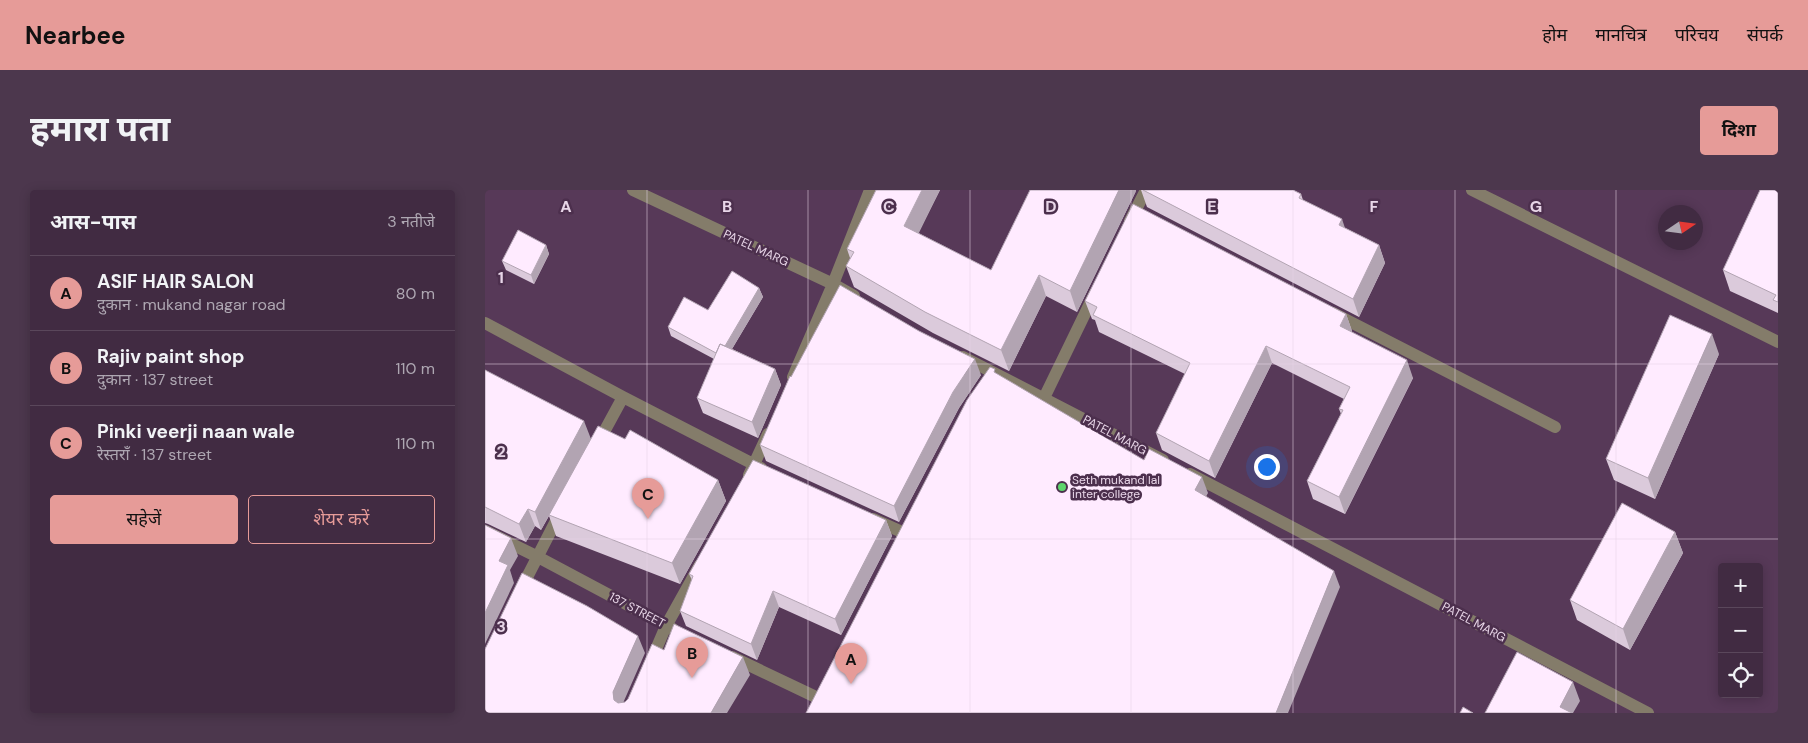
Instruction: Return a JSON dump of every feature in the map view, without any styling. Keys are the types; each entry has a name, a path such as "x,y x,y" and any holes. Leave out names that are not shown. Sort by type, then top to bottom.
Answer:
{"street":[{"name":"PATEL MARG","path":"633,190 833,284 865,303"},
{"path":"786,393 833,284 870,190"},
{"path":"1127,228 1140,213 1146,190"},
{"path":"1472,190 1778,342"},
{"path":"1044,398 1101,282"},
{"path":"1319,305 1555,427"},
{"path":"486,325 772,473"},
{"name":"PATEL MARG","path":"953,352 990,375 1044,398 1647,713"},
{"path":"591,456 623,397"},
{"path":"745,482 755,465 774,420"},
{"path":"515,601 568,498"},
{"path":"859,512 902,532"},
{"name":"137 STREET","path":"485,531 537,556 684,635"},
{"path":"647,670 666,626 708,550"},
{"path":"720,652 818,698"}],"building":[{"path":"876,190 922,190 904,226 991,270 1030,190 1119,190 1070,291 1039,275 1001,350 925,312 846,266 854,252 847,249"},
{"path":"1143,190 1293,190 1301,194 1299,198 1342,219 1339,225 1379,245 1353,299"},
{"path":"1760,190 1778,190 1778,302 1773,300 1776,295 1723,270"},
{"path":"1133,204 1346,314 1340,326 1407,360 1339,497 1307,481 1343,410 1339,409 1350,387 1266,346 1209,461 1156,433 1190,363 1093,315 1097,307 1085,301"},
{"path":"518,230 546,245 531,275 502,261"},
{"path":"732,271 759,288 725,346 720,344 716,353 668,327 684,297 708,310"},
{"path":"840,285 919,331 975,359 953,392 894,506 760,445 790,376"},
{"path":"1670,315 1712,334 1648,478 1606,459"},
{"path":"720,344 775,369 752,422 697,398"},
{"name":"Seth mukand lal inter college","path":"990,367 995,369 994,372 1144,460 1149,449 1202,477 1195,490 1334,571 1276,713 806,713 967,400"},
{"path":"485,370 584,421 535,512 528,509 519,524 485,507"},
{"path":"598,426 625,439 630,430 718,480 672,563 549,515"},
{"path":"753,460 886,520 835,619 773,591 751,644 680,611 693,576 689,574"},
{"path":"1622,503 1675,532 1623,629 1570,600"},
{"path":"485,525 511,538 499,561 508,565 485,613"},
{"path":"522,573 587,606 638,636 613,692 614,700 618,703 625,702 628,699 652,644 664,650 674,624 743,657 711,713 485,713 485,649"},
{"path":"1517,652 1573,682 1560,707 1572,713 1485,713"},
{"path":"1463,707 1473,713 1460,713"}],"place":[{"name":"Seth mukand lal inter college","path":"1062,487"},
{"name":"Pinki veerji naan wale","path":"648,519"},
{"name":"Rajiv paint shop","path":"692,678"},
{"name":"ASIF HAIR SALON","path":"851,684"}]}
